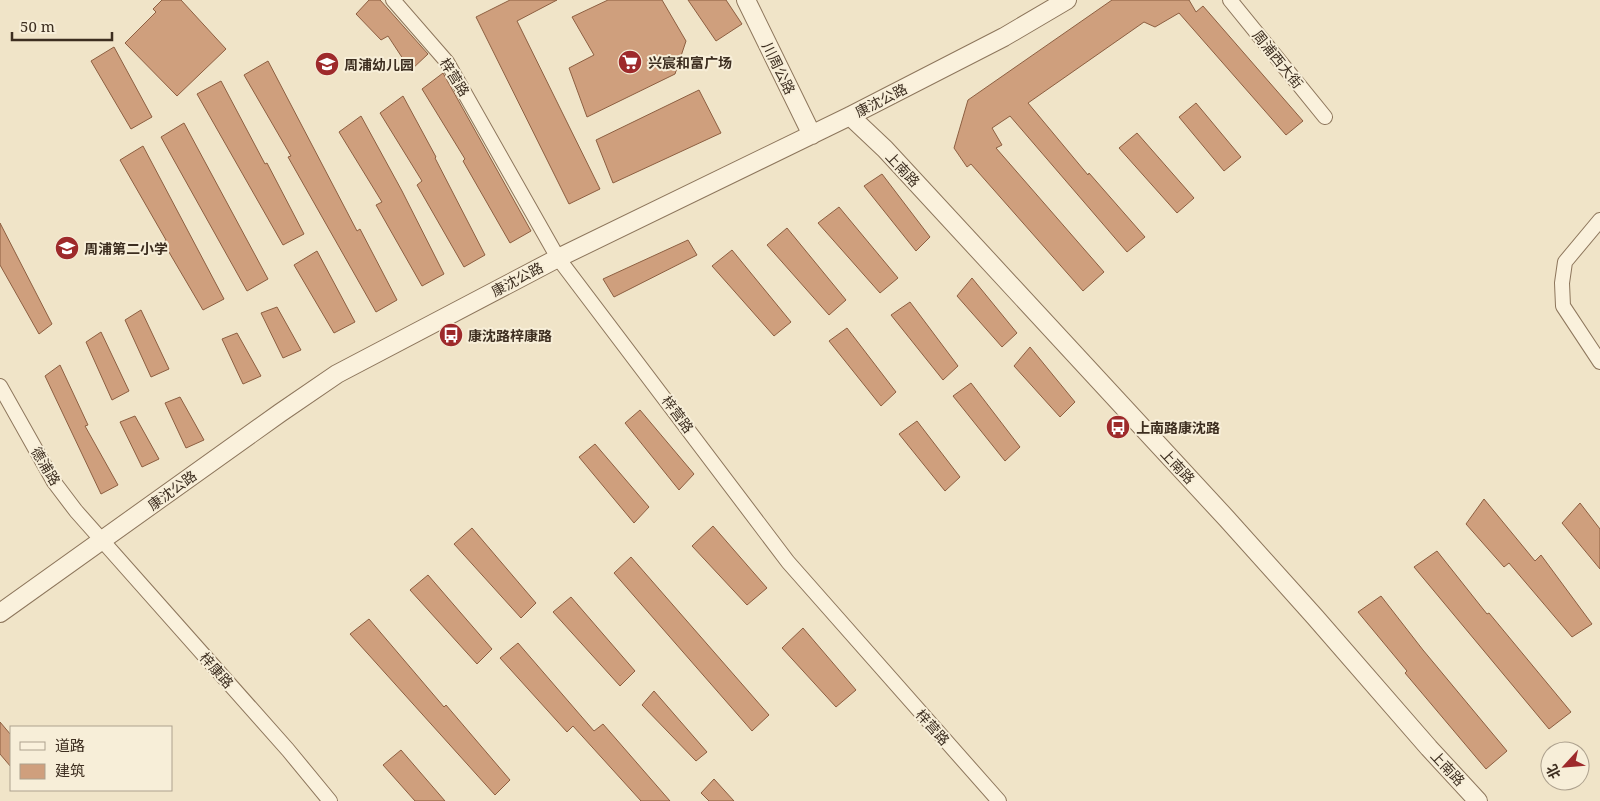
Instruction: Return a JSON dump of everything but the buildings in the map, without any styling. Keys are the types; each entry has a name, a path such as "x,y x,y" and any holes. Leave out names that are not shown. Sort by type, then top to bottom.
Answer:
{"street":[{"name":"梓营路","path":"393,0 447,62 558,258 788,562 999,801"},
{"name":"川周公路","path":"746,0 812,135"},
{"name":"康沈公路","path":"0,613 336,374 558,258 850,116 1004,37 1067,0"},
{"name":"周浦西大街","path":"1230,0 1325,117"},
{"name":"上南路","path":"850,116 885,149 1169,456 1316,617 1429,748 1478,801"},
{"path":"1600,220 1565,262 1562,283 1563,306 1600,362"},
{"name":"德浦路","path":"0,386 54,482 76,511 103,540"},
{"name":"梓康路","path":"103,540 288,750 330,801"}],"place":[{"name":"兴宸和富广场","path":"630,62"},
{"name":"周浦幼儿园","path":"327,64"},
{"name":"周浦第二小学","path":"67,248"},
{"name":"康沈路梓康路","path":"451,335"},
{"name":"上南路康沈路","path":"1118,427"}]}
